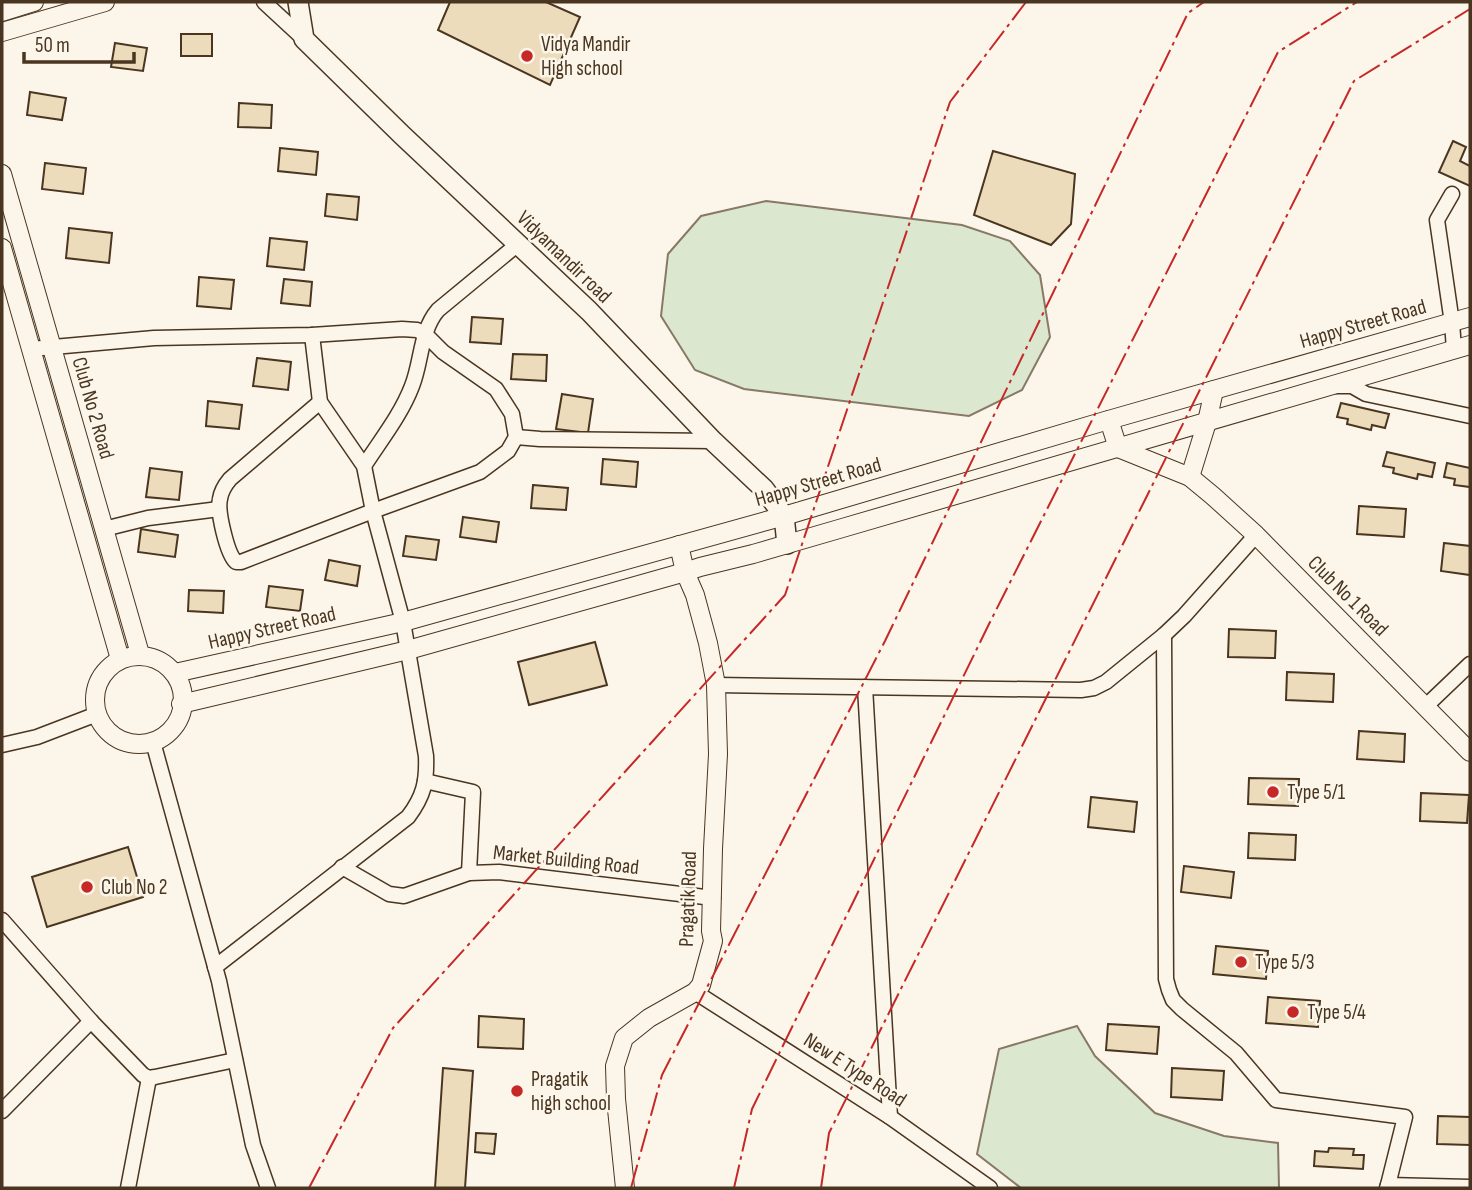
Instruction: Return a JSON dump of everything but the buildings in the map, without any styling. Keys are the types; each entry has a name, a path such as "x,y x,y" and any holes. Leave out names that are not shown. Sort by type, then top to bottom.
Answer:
{"main road":[{"path":"298,2 304,39"},
{"name":"Vidyamandir road","path":"304,39 589,311 713,442 764,489 784,516"},
{"path":"784,516 787,544"}],"street":[{"path":"2,32 105,2"},
{"path":"264,2 304,39"},
{"name":"Club No 2 Road","path":"2,174 140,654"},
{"path":"181,704 408,650 753,554 1462,347 1452,323 1437,220 1452,194"},
{"path":"364,466 406,400 432,317 518,244"},
{"name":"Club No 2 Road","path":"2,248 9,301 31,349 120,659"},
{"name":"Happy Street Road","path":"175,673 403,622 784,516 1109,419 1470,317"},
{"path":"31,349 154,338 417,330 496,389 512,414 516,437 508,451 480,472 236,562 230,555 219,509 219,498 223,489 230,479 320,402"},
{"path":"215,967 408,817 424,789 426,756 403,622 373,511 364,466 320,402 312,335"},
{"path":"1329,386 1352,386 1366,394 1470,416"},
{"path":"1190,477 1214,390"},
{"path":"1109,419 1118,448"},
{"path":"516,437 713,442"},
{"name":"Club No 1 Road","path":"1118,448 1190,477 1256,536 1470,752"},
{"path":"821,505 823,534"},
{"path":"104,529 148,517 219,509"},
{"path":"750,525 753,554"},
{"path":"716,685 1067,690 1094,688 1106,682 1184,617 1256,536"},
{"name":"Pragatik Road","path":"679,545 685,572 695,595 716,685 718,754 713,849 713,941 701,985 695,992"},
{"path":"1164,635 1166,979 1173,1000 1236,1053 1276,1100 1405,1117 1387,1187 1470,1187"},
{"path":"140,654 164,663 175,673 182,687 180,717 172,730 160,739 145,744 131,744 118,739 107,731 97,714 95,692 100,679 108,668 120,659 140,654"},
{"path":"1426,706 1470,664"},
{"path":"864,687 890,1117"},
{"path":"2,745 37,737 97,714"},
{"path":"153,742 215,967 253,1145 268,1188"},
{"path":"425,781 473,792 469,873"},
{"name":"Market Building Road","path":"342,867 397,896 404,896 469,873 499,872 712,898"},
{"path":"2,920 91,1021 137,1070 149,1078 235,1060"},
{"path":"625,1188 615,1099 615,1066 624,1038 649,1018 695,992"},
{"name":"New E Type Road","path":"695,992 890,1117 990,1188"},
{"path":"2,1111 91,1021"},
{"path":"128,1188 149,1078"}],"green space":[{"path":"766,201 962,225 1010,241 1040,275 1050,337 1022,390 969,416 744,389 695,370 661,316 668,254 701,216"},
{"path":"1077,1026 1095,1056 1155,1113 1224,1136 1278,1143 1279,1188 1021,1188 977,1154 999,1049"}],"power":[{"path":"309,1188 393,1028 785,595 950,102 1026,2"},
{"path":"631,1188 662,1075 885,641 1188,13 1204,2"},
{"path":"734,1188 752,1109 989,624 1278,52 1357,2"},
{"path":"821,1188 829,1133 1354,81 1470,9"}],"place":[{"name":"Vidya Mandir High school","path":"527,56"},
{"name":"Type 5/1","path":"1273,792"},
{"name":"Club No 2","path":"87,887"},
{"name":"Type 5/3","path":"1241,962"},
{"name":"Type 5/4","path":"1293,1012"},
{"name":"Pragatik high school","path":"517,1091"}]}
